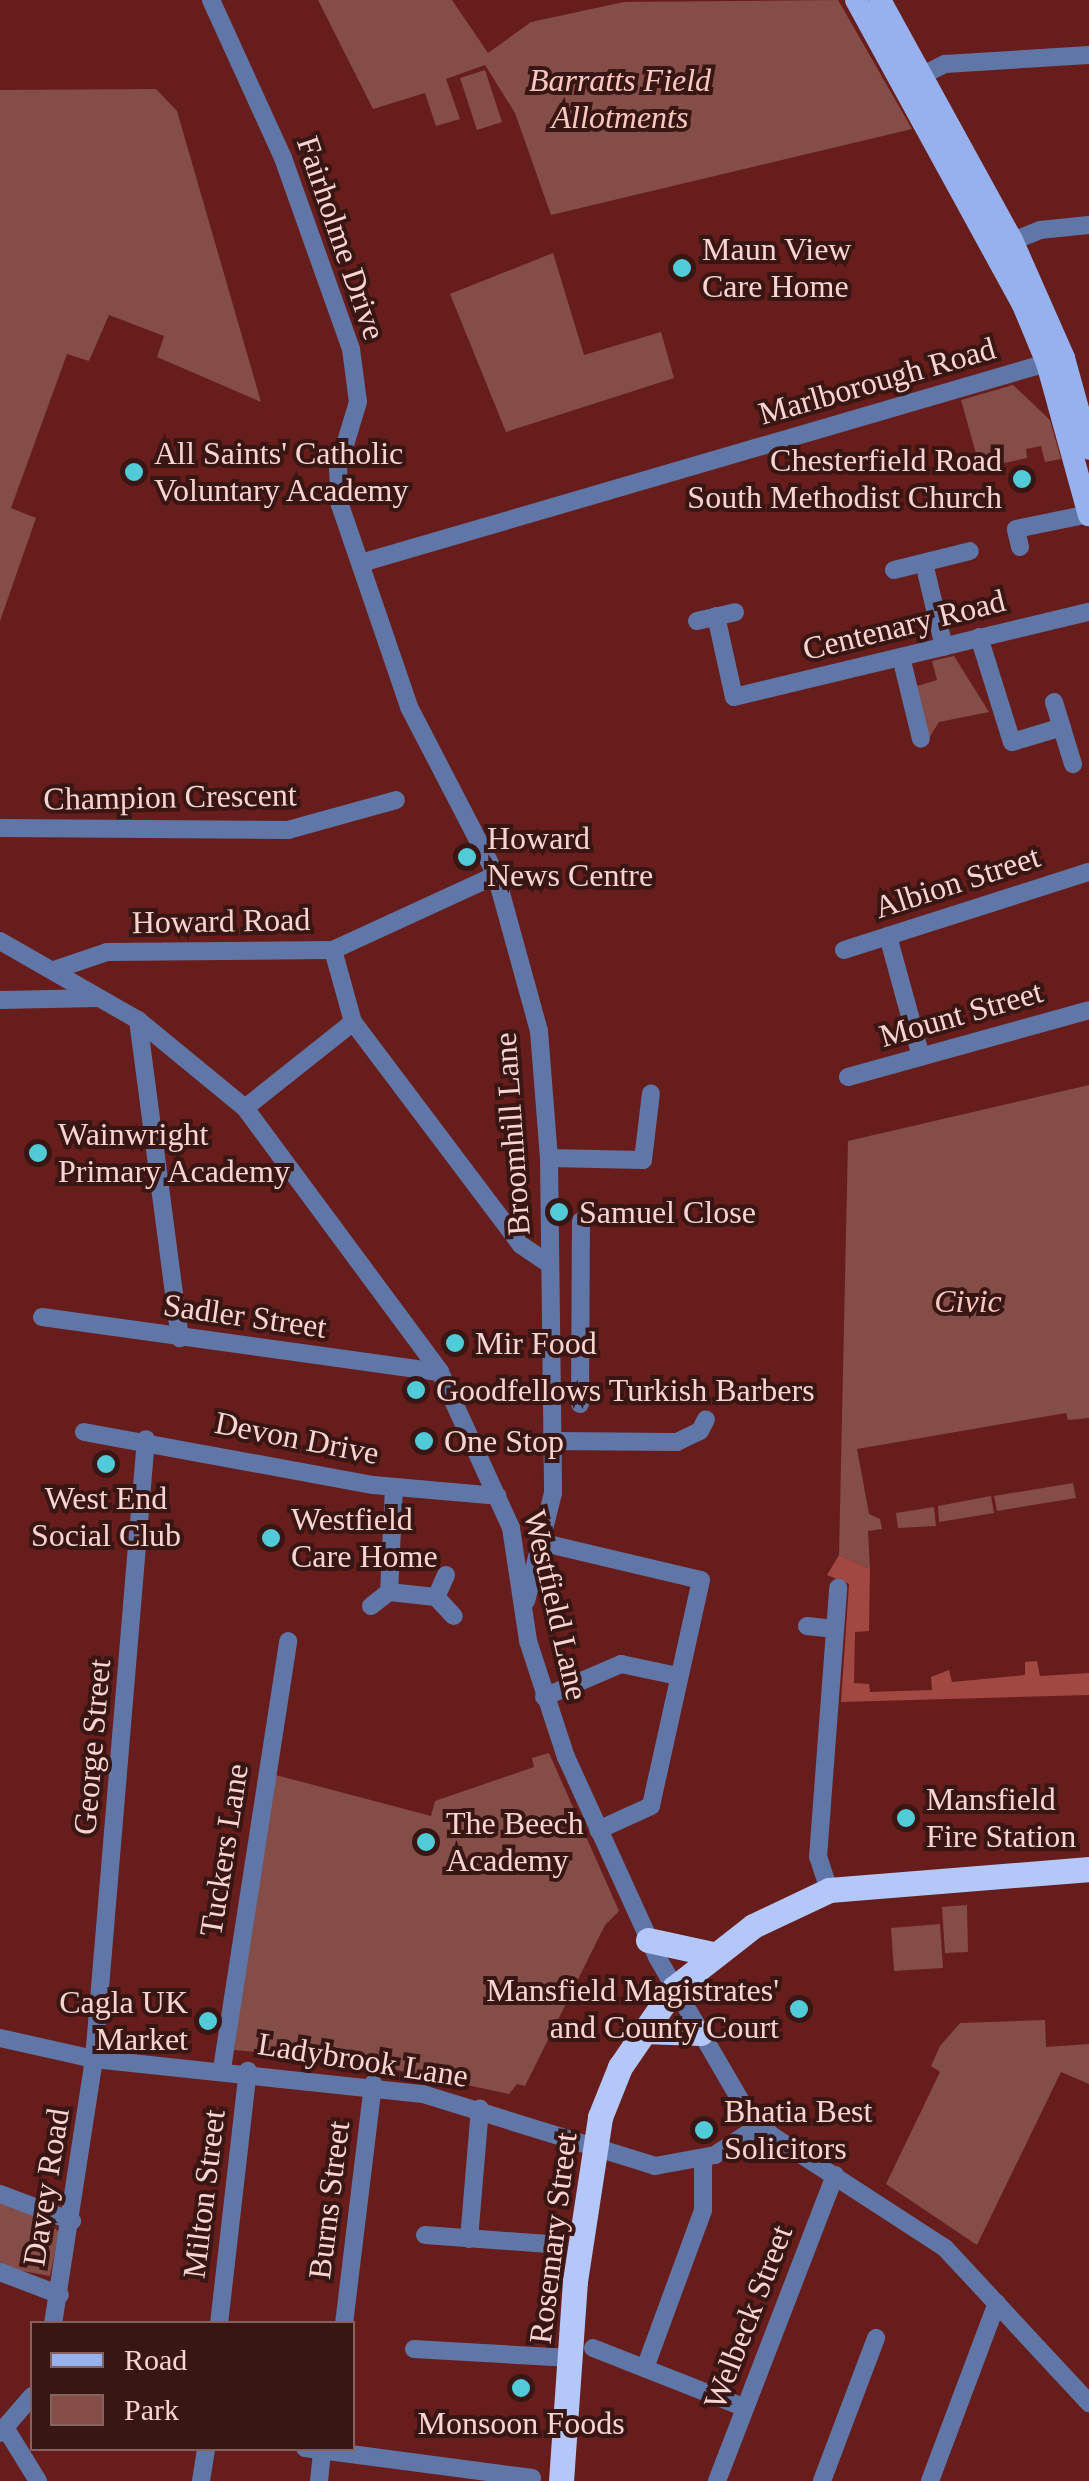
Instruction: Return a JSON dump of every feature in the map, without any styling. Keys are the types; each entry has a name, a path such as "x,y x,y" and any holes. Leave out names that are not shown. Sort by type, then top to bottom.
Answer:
{"highway":[{"name":"Rosemary Street","path":"561,2481 582,2353 594,2146 610,2091 642,2031 674,1988 752,1926 829,1890 1089,1869"},
{"path":"648,1940 712,1954"},
{"path":"642,2031 701,2033"}],"main road":[{"path":"856,0 916,79"},
{"path":"880,0 916,79 1004,245 1056,360 1084,457 1089,514"}],"street":[{"name":"Fairholme Drive","path":"211,0 283,158 351,349 358,402 338,468 340,505 361,563"},
{"path":"916,79 946,64 1089,55"},
{"path":"1004,245 1040,230 1089,225"},
{"name":"Marlborough Road","path":"361,563 1056,360"},
{"path":"1020,547 1016,529 1089,514"},
{"path":"894,570 970,551"},
{"path":"924,562 944,647"},
{"name":"Broomhill Lane","path":"361,563 416,704 474,818 496,875 539,1031 548,1158 552,1441 548,1524 523,1610"},
{"name":"Centenary Road","path":"735,612 706,619 734,697 1089,612"},
{"path":"978,638 1012,742 1062,727"},
{"path":"901,657 922,739"},
{"path":"1054,702 1073,764"},
{"name":"Champion Crescent","path":"0,828 288,830 396,800"},
{"name":"Albion Street","path":"844,950 1089,872"},
{"name":"Howard Road","path":"54,970 107,952 332,950 496,875"},
{"path":"888,936 921,1056"},
{"name":"Westfield Lane","path":"0,941 138,1020 245,1108 440,1372 511,1528 523,1610 544,1697 598,1830 674,1988 759,2126 945,2248 1089,2403"},
{"path":"332,950 353,1022 521,1245 550,1264"},
{"path":"0,1000 102,998"},
{"name":"Mount Street","path":"848,1076 1089,1010"},
{"path":"138,1020 180,1338"},
{"path":"245,1108 353,1022"},
{"path":"548,1158 644,1160 650,1092"},
{"path":"580,1404 582,1220"},
{"path":"549,1244 581,1244"},
{"name":"Sadler Street","path":"42,1317 440,1372"},
{"path":"551,1354 580,1355"},
{"path":"552,1441 676,1442 692,1437 706,1420"},
{"name":"Devon Drive","path":"84,1432 394,1487 498,1496"},
{"name":"George Street","path":"94,2059 146,1440"},
{"path":"388,1592 394,1487"},
{"path":"511,1528 548,1524"},
{"path":"544,1543 701,1580 651,1806 598,1830"},
{"path":"436,1597 446,1576"},
{"path":"829,1890 818,1857 838,1588"},
{"path":"371,1606 388,1592 436,1597 454,1616"},
{"path":"808,1626 834,1630"},
{"name":"Tuckers Lane","path":"222,2070 288,1641"},
{"path":"544,1697 621,1664 678,1676"},
{"name":"Ladybrook Lane","path":"0,2038 94,2059 373,2084 480,2108 655,2166 703,2159 759,2126"},
{"name":"Davey Road","path":"54,2321 94,2059"},
{"name":"Milton Street","path":"219,2321 248,2072"},
{"name":"Burns Street","path":"344,2321 373,2084"},
{"path":"469,2238 480,2108"},
{"path":"645,2368 703,2210 703,2159"},
{"name":"Welbeck Street","path":"717,2481 835,2175"},
{"path":"0,2194 72,2221"},
{"path":"425,2235 548,2244"},
{"path":"0,2272 60,2295"},
{"path":"930,2481 997,2303"},
{"path":"822,2481 876,2338"},
{"path":"414,2349 582,2353 645,2368 744,2408"},
{"path":"30,2398 3,2431 38,2481"},
{"path":"201,2481 206,2451"},
{"path":"320,2481 321,2451"},
{"path":"326,2451 436,2474 532,2478"}],"green space":[{"name":"Barratts Field Allotments","path":"318,0 452,0 488,53 531,22 624,2 838,0 912,129 551,215 515,113 485,65 446,79 460,119 436,126 425,93 373,109"},
{"path":"485,70 502,122 477,130 460,78"},
{"path":"156,89 177,111 261,402 157,357 164,336 109,315 89,361 67,354 11,508 36,518 0,621 0,90"},
{"path":"553,253 584,355 661,332 674,378 506,432 450,294"},
{"path":"1013,385 1050,420 1061,459 1045,462 1041,446 1026,449 1027,458 980,468 961,400"},
{"path":"954,656 989,712 939,722 929,738 917,686 937,680 932,661"},
{"name":"Civic","path":"1089,1085 1089,1418 1068,1420 1066,1413 857,1449 869,1514 880,1519 882,1529 868,1531 870,1569 839,1555 848,1141"},
{"path":"1073,1483 1076,1498 997,1511 994,1496"},
{"path":"991,1496 994,1513 939,1522 938,1506"},
{"path":"934,1507 936,1526 898,1528 896,1513"},
{"name":"The Beech Academy","path":"549,1753 619,1911 605,1925 525,2086 517,2084 509,2094 350,2060 234,2050 272,1774 431,1816 435,1801 534,1767 532,1758"},
{"path":"967,1905 968,1952 945,1953 942,1907"},
{"path":"940,1924 943,1968 894,1971 891,1928"},
{"path":"1045,2020 1046,2047 1089,2044 1089,2084 1061,2072 977,2245 886,2184 940,2072 931,2066 940,2046 960,2023"},
{"path":"0,2202 43,2218 59,2232 50,2276 0,2267"}],"shaded area":[{"path":"839,1555 870,1569 869,1631 855,1632 854,1683 869,1684 870,1692 932,1690 931,1677 949,1670 952,1682 1025,1675 1025,1662 1037,1661 1040,1676 1089,1673 1089,1695 841,1702 849,1584 827,1575"}],"place":[{"name":"Maun View Care Home","path":"682,268"},
{"name":"All Saints' Catholic Voluntary Academy","path":"134,472"},
{"name":"Chesterfield Road South Methodist Church","path":"1022,479"},
{"name":"Howard News Centre","path":"467,857"},
{"name":"Wainwright Primary Academy","path":"38,1153"},
{"name":"Samuel Close","path":"559,1212"},
{"name":"Mir Food","path":"455,1343"},
{"name":"Goodfellows Turkish Barbers","path":"416,1390"},
{"name":"One Stop","path":"424,1441"},
{"name":"West End Social Club","path":"106,1464"},
{"name":"Westfield Care Home","path":"271,1538"},
{"name":"Mansfield Fire Station","path":"906,1818"},
{"name":"The Beech Academy","path":"426,1842"},
{"name":"Mansfield Magistrates' and County Court","path":"799,2009"},
{"name":"Cagla UK Market","path":"208,2021"},
{"name":"Bhatia Best Solicitors","path":"704,2130"},
{"name":"Monsoon Foods","path":"521,2388"}]}
